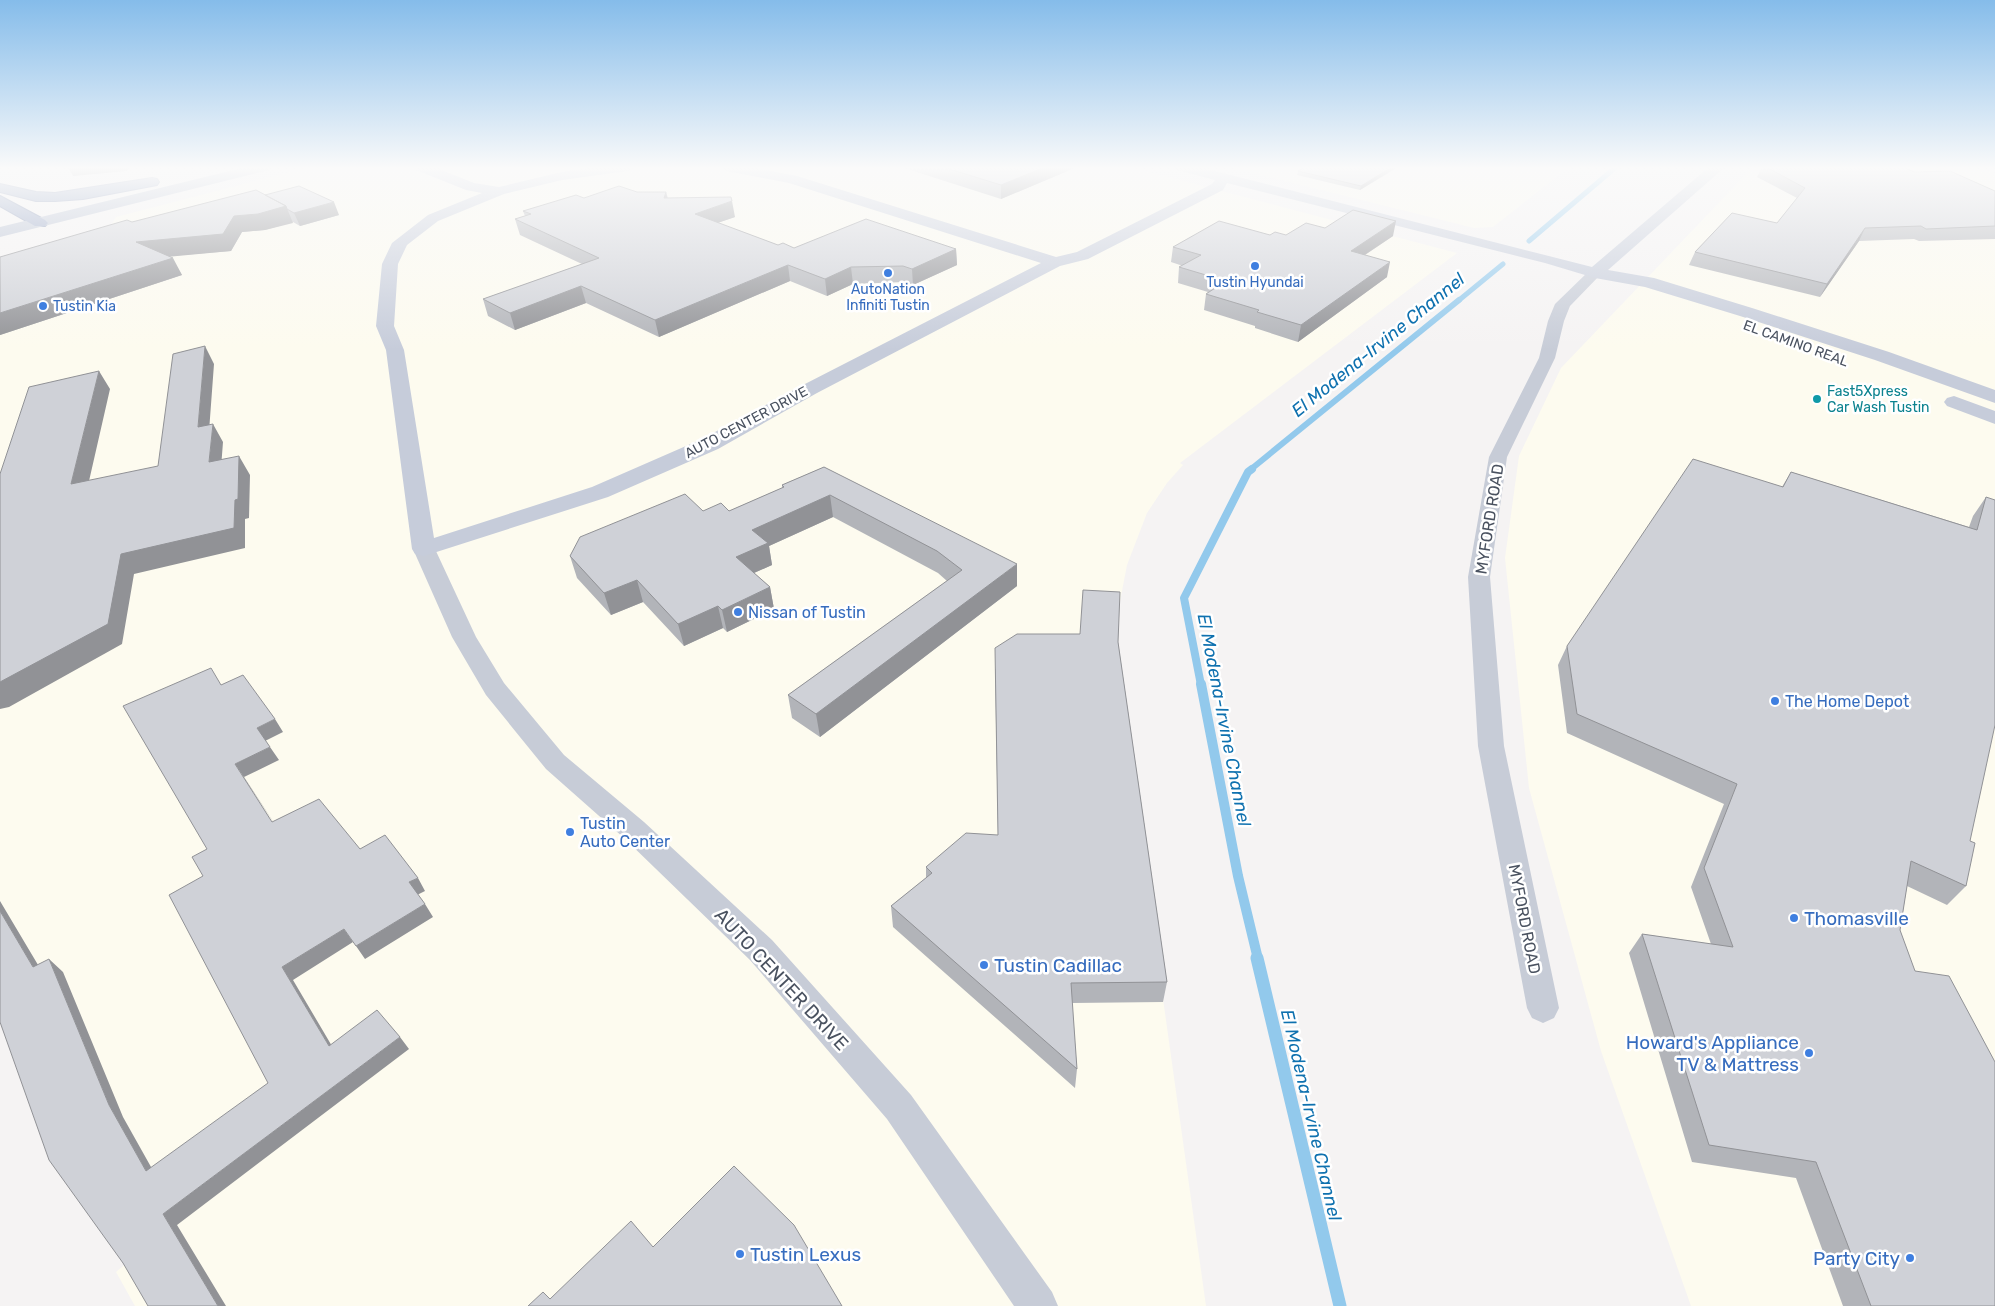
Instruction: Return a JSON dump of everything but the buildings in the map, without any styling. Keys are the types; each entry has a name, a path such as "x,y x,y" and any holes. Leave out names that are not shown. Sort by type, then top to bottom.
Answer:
{"main road":[{"path":"0,232 18,228"}],"street":[{"name":"AUTO CENTER DRIVE","path":"420,228 400,243 390,264 385,326 395,350 424,549 464,637 495,689 555,762 634,830 760,950 899,1107 1038,1306"},
{"path":"947,228 1055,262"},
{"name":"AUTO CENTER DRIVE","path":"424,549 600,492 710,444 810,389 1055,262 1082,256 1137,228"},
{"name":"EL CAMINO REAL","path":"1422,228 1596,273 1648,282 1782,323 1906,364 1995,397"},
{"name":"MYFORD ROAD","path":"1543,1008 1491,746 1479,578 1498,457 1547,358 1556,321 1564,304 1648,228"},
{"name":"AUTO CENTER DRIVE","path":"1055,262 1060,249 1078,240"},
{"name":"EL CAMINO REAL","path":"1596,273 1631,288 1806,346 1995,418"}],"shaded area":[{"name":"Tustin Auto Center","path":"101,228 1362,228 1457,253 1180,463 1183,465 1167,483 1147,513 1127,565 1118,612 1116,663 1206,1306 135,1306 116,1272 129,1261 0,1006 0,258"},
{"path":"1695,228 1995,228 1995,1306 1691,1306 1601,1051 1529,788 1505,558 1519,456 1561,368"}],"waterway":[{"name":"El Modena-Irvine Channel","path":"1529,241 1544,228"},
{"name":"El Modena-Irvine Channel","path":"1458,301 1503,264"},
{"name":"El Modena-Irvine Channel","path":"1250,470 1459,300"},
{"name":"El Modena-Irvine Channel","path":"1201,685 1184,598 1248,472 1252,469"},
{"name":"El Modena-Irvine Channel","path":"1201,684 1238,876 1258,959"},
{"name":"El Modena-Irvine Channel","path":"1257,958 1340,1306"}],"place":[{"name":"Tustin Hyundai","path":"1255,266"},
{"name":"AutoNation Infiniti Tustin","path":"888,273"},
{"name":"Tustin Kia","path":"43,306"},
{"name":"Fast5Xpress Car Wash Tustin","path":"1817,399"},
{"name":"Nissan of Tustin","path":"738,612"},
{"name":"The Home Depot","path":"1775,701"},
{"name":"Tustin Auto Center","path":"570,832"},
{"name":"Thomasville","path":"1794,918"},
{"name":"Tustin Cadillac","path":"984,965"},
{"name":"Howard's Appliance TV & Mattress","path":"1809,1053"},
{"name":"Tustin Lexus","path":"740,1254"},
{"name":"Party City","path":"1910,1258"}]}
